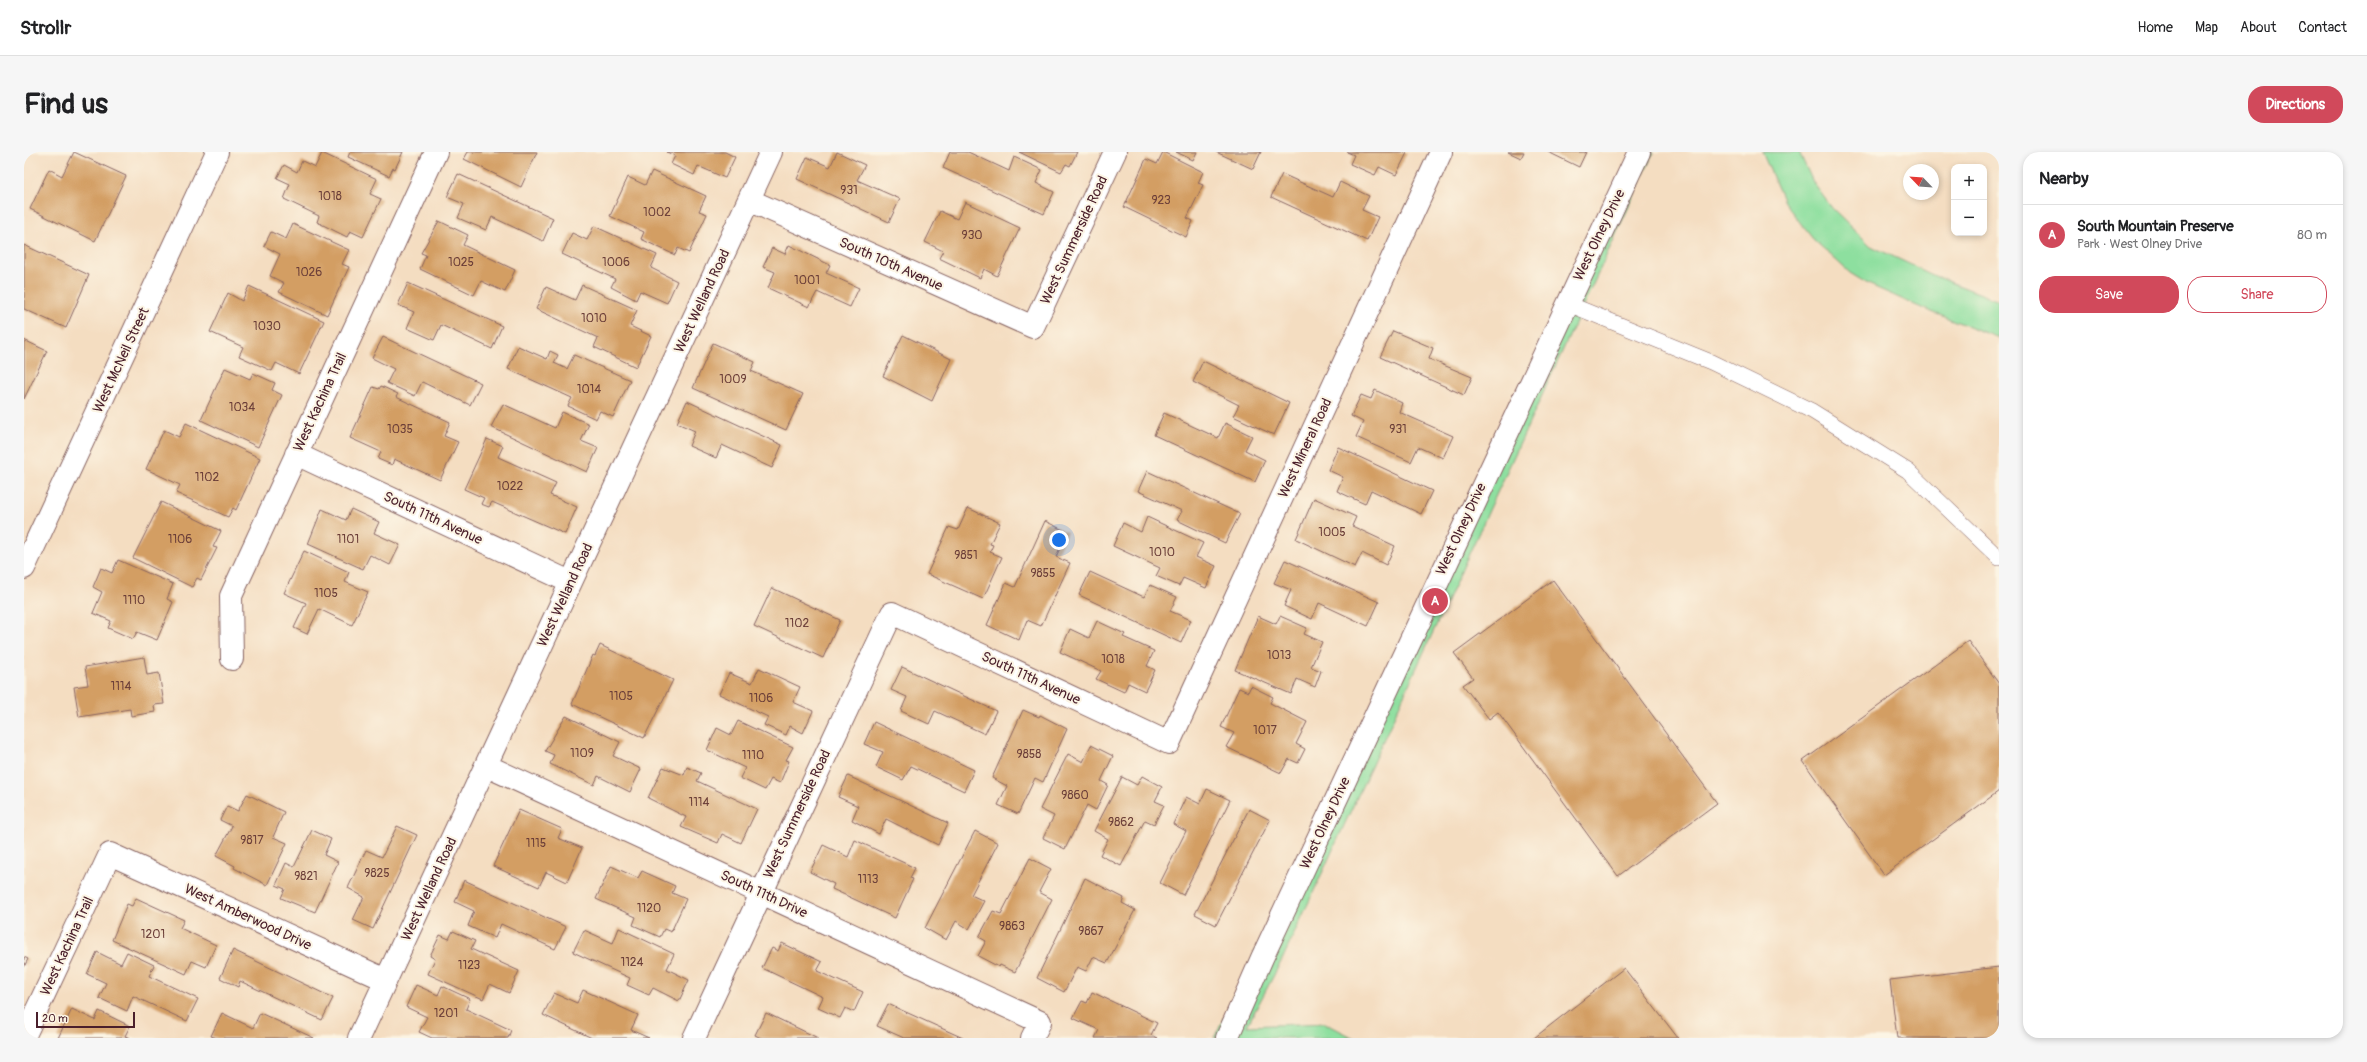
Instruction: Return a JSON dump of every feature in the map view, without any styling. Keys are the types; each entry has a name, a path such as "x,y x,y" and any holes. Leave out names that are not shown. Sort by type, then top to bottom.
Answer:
{"street":[{"name":"West McNeil Street","path":"24,568 218,152"},
{"name":"West Kachina Trail","path":"232,659 231,596 436,152"},
{"name":"West Welland Road","path":"359,1038 487,766 570,582 772,152"},
{"name":"West Summerside Road","path":"1033,327 1115,152"},
{"name":"West Mineral Road","path":"1169,743 1441,152"},
{"name":"West Olney Drive","path":"1227,1038 1262,958 1328,820 1566,303 1639,152"},
{"name":"South 10th Avenue","path":"749,200 1033,327"},
{"name":"South 11th Avenue","path":"296,454 570,582"},
{"name":"South 11th Avenue","path":"892,612 1169,743"},
{"name":"West Summerside Road","path":"694,1038 760,892 892,612"},
{"name":"South 11th Drive","path":"487,766 760,892 1036,1030"},
{"name":"West Kachina Trail","path":"24,1037 110,854"},
{"name":"West Amberwood Drive","path":"110,854 386,980"}],"lane":[{"path":"1566,303 1711,362 1812,411 1908,471 1999,558"}],"green space":[{"path":"1638,152 1654,152 1283,958 1247,1026 1325,1023 1354,1038 1214,1038"},
{"path":"1762,152 1799,152 1814,184 1832,208 1871,246 1937,277 1999,301 1999,338 1924,309 1868,284 1850,273 1813,239 1784,202"}],"building":[{"path":"74,152 126,176 95,241 30,209 49,169 62,176"},
{"path":"350,152 403,152 395,169 393,168 389,176 348,157"},
{"path":"468,152 537,152 521,187 464,159"},
{"path":"667,152 725,152 735,157 725,178 698,166 694,175 671,164 675,156"},
{"path":"837,152 865,165 857,180 900,199 889,222 797,179 807,157 830,167"},
{"path":"950,152 968,152 1009,171 1014,157 1042,170 1036,183 1054,192 1044,214 943,168"},
{"path":"1019,152 1077,152 1070,166 1066,164 1061,172"},
{"path":"1163,152 1203,172 1198,183 1203,185 1187,218 1193,221 1186,237 1124,207 1146,159 1157,164"},
{"path":"1176,152 1197,152 1193,160"},
{"path":"1216,152 1261,152 1253,169"},
{"path":"1347,152 1407,153 1396,175 1379,167 1375,175 1350,164 1354,155"},
{"path":"1508,152 1524,152 1521,158"},
{"path":"1548,152 1586,152 1579,167"},
{"path":"322,153 377,179 370,194 381,199 363,237 350,231 347,237 317,222 319,216 284,199 290,184 277,178 284,165 297,172 302,161 315,167"},
{"path":"652,171 706,196 699,211 707,214 689,253 678,248 675,255 641,239 644,232 610,216 628,177 645,185"},
{"path":"458,174 553,218 543,241 492,217 486,230 458,218 464,204 447,197"},
{"path":"1282,174 1333,197 1340,182 1369,196 1362,210 1378,217 1367,241 1271,197"},
{"path":"965,202 1020,228 997,276 984,269 980,278 939,258 943,251 925,242 940,211 957,219"},
{"path":"439,221 468,235 463,245 515,270 505,292 481,281 474,295 420,269 426,255 421,253"},
{"path":"293,224 349,250 342,264 349,267 327,315 279,292 284,283 270,276 280,254 264,246 271,232 286,239"},
{"path":"594,226 657,255 651,268 677,281 667,303 640,291 636,300 611,287 615,279 562,254 572,233 587,240"},
{"path":"24,245 89,275 66,328 24,309"},
{"path":"789,245 830,265 826,273 859,288 850,307 817,292 809,307 768,288 775,272 763,267 772,248 785,254"},
{"path":"408,283 502,326 492,349 441,325 434,340 407,328 414,312 398,305"},
{"path":"582,285 637,310 630,326 651,336 636,367 594,347 598,338 536,309 546,287 575,300"},
{"path":"249,286 324,321 299,374 276,363 272,371 239,356 243,347 210,332 228,293 242,301"},
{"path":"1393,331 1433,348 1429,359 1472,377 1464,395 1380,357"},
{"path":"903,335 951,359 932,401 883,376"},
{"path":"383,337 481,383 470,405 422,382 415,396 387,383 394,369 372,358"},
{"path":"24,340 47,351 24,399"},
{"path":"713,343 755,362 751,371 803,394 786,430 693,388"},
{"path":"518,346 547,359 550,351 558,355 554,363 567,369 574,355 630,380 613,417 600,411 596,419 568,406 572,398 508,369"},
{"path":"1203,361 1289,403 1274,435 1233,416 1239,405 1193,382"},
{"path":"225,368 250,379 253,373 275,383 272,390 282,395 258,447 201,420"},
{"path":"381,386 398,394 396,397 450,422 444,436 458,442 440,480 394,459 392,465 378,459 381,452 350,438 373,387 379,389"},
{"path":"1375,390 1402,403 1399,412 1453,436 1443,458 1418,447 1411,462 1356,437 1363,422 1351,416 1361,395 1371,399"},
{"path":"687,401 782,445 772,468 722,445 716,458 689,446 695,431 677,423"},
{"path":"503,404 555,428 562,412 589,424 581,441 598,448 587,472 491,427"},
{"path":"1164,413 1218,438 1225,423 1252,436 1245,450 1265,460 1255,482 1154,435"},
{"path":"186,423 260,458 236,510 233,508 228,517 176,493 180,485 146,469 164,430 179,437"},
{"path":"487,439 503,446 498,457 556,483 550,495 577,507 565,534 492,502 489,507 481,504 484,498 464,489"},
{"path":"1338,447 1432,491 1421,514 1371,490 1365,504 1337,491 1343,477 1328,470"},
{"path":"1147,471 1240,514 1225,543 1177,520 1182,511 1138,491"},
{"path":"1314,498 1356,517 1352,526 1395,546 1386,565 1362,553 1355,567 1296,539"},
{"path":"161,502 221,531 213,547 217,548 201,580 197,578 192,587 133,558"},
{"path":"968,508 1000,523 990,544 993,545 990,552 1002,557 983,599 927,574 949,527 958,530"},
{"path":"322,509 346,520 351,509 379,522 374,533 400,545 390,565 370,555 363,569 308,544"},
{"path":"1147,517 1203,543 1196,557 1216,566 1206,588 1183,578 1179,586 1156,576 1160,568 1113,546 1123,523 1141,532"},
{"path":"1045,521 1067,532 1056,557 1070,563 1041,626 1027,620 1019,640 987,625 1006,583 1015,587"},
{"path":"304,551 349,572 345,582 368,592 352,625 319,609 307,634 294,628 306,603 284,593"},
{"path":"118,560 173,584 167,599 173,602 157,640 137,632 133,639 108,628 111,621 93,613 102,592 93,587 101,568 112,573"},
{"path":"1285,560 1379,602 1368,626 1319,603 1312,619 1284,606 1291,590 1274,583"},
{"path":"1090,572 1144,597 1150,585 1177,597 1170,611 1191,620 1181,643 1079,595"},
{"path":"1553,580 1717,803 1618,876 1498,712 1489,719 1463,685 1473,678 1454,653"},
{"path":"772,588 840,620 823,658 754,626"},
{"path":"1258,616 1276,624 1280,616 1307,628 1304,634 1322,642 1311,667 1321,671 1315,687 1297,679 1291,694 1235,670"},
{"path":"1097,621 1125,634 1123,637 1154,651 1147,666 1155,670 1145,691 1128,683 1124,692 1096,679 1101,671 1060,652 1070,629 1089,638"},
{"path":"1968,641 1999,684 1999,791 1884,875 1803,761"},
{"path":"600,645 673,680 644,738 572,704 593,655 595,656"},
{"path":"144,657 147,675 159,673 164,704 154,705 155,712 131,716 130,709 79,717 74,687 88,685 85,667"},
{"path":"902,667 996,711 985,734 935,711 929,724 901,711 907,697 891,690"},
{"path":"759,668 800,687 793,702 813,711 803,733 790,726 786,735 764,725 768,717 719,694 729,673 752,683"},
{"path":"1251,686 1273,697 1270,703 1307,722 1296,744 1305,749 1298,763 1289,759 1281,773 1226,747 1234,733 1221,727 1239,688 1248,692"},
{"path":"1023,710 1039,717 1040,715 1067,729 1043,782 1035,778 1018,814 998,805 1007,786 992,778"},
{"path":"566,716 620,742 613,756 641,769 630,792 598,776 594,785 550,764 554,755 545,751"},
{"path":"738,721 793,747 786,760 789,761 780,783 771,779 765,790 740,778 745,768 707,750 717,728 731,735"},
{"path":"874,722 974,770 964,791 911,766 903,780 876,767 883,752 864,744"},
{"path":"1091,745 1113,756 1101,781 1108,785 1096,810 1087,805 1065,849 1043,838 1054,816 1040,809 1068,754 1083,762"},
{"path":"663,767 684,775 687,767 701,773 697,781 757,809 741,843 722,834 718,843 681,827 686,817 648,798"},
{"path":"848,776 948,823 938,845 886,819 879,834 852,820 858,806 838,797"},
{"path":"1142,776 1162,787 1155,801 1164,805 1154,824 1145,820 1121,866 1100,855 1108,839 1094,831 1122,777 1137,785"},
{"path":"1207,789 1230,800 1183,895 1160,883 1186,831 1173,824 1186,797 1200,804"},
{"path":"247,794 284,812 273,837 287,843 267,885 234,868 235,866 216,856 232,826 220,820 227,806 238,811"},
{"path":"1249,809 1270,820 1216,925 1195,914"},
{"path":"519,810 562,829 558,838 582,848 567,882 546,872 539,887 493,866"},
{"path":"397,826 417,835 373,929 353,920 364,897 348,888 366,850 382,857"},
{"path":"312,830 331,839 324,855 338,862 315,912 281,898 285,889 276,885 286,863 294,867"},
{"path":"975,831 998,843 971,895 984,901 969,929 956,921 946,940 925,928"},
{"path":"855,840 915,868 910,878 913,879 895,918 832,889 834,884 810,872 823,845 848,857"},
{"path":"1030,858 1051,869 1039,892 1052,899 1015,972 1000,965 999,967 978,956 986,941 979,937 993,911 1001,914"},
{"path":"611,866 638,878 642,871 675,886 672,893 686,899 671,932 664,929 660,937 633,925 636,917 596,899"},
{"path":"1085,878 1124,898 1122,903 1135,910 1107,963 1093,957 1086,971 1077,967 1064,992 1037,978"},
{"path":"464,880 566,927 555,949 501,924 495,938 468,926 474,911 455,902"},
{"path":"136,898 184,920 180,928 216,945 206,967 192,961 186,974 112,940 127,904 132,906"},
{"path":"619,928 674,954 667,969 689,980 679,1001 653,988 649,995 627,985 630,978 573,952 584,930 613,943"},
{"path":"453,931 475,941 471,949 519,971 509,993 490,984 483,999 428,974 435,959 430,956 440,935 449,939"},
{"path":"782,943 822,962 817,971 863,992 854,1012 845,1008 840,1018 818,1008 823,997 762,968 772,948 778,951"},
{"path":"233,950 333,998 322,1020 240,981 238,987 220,978"},
{"path":"97,952 121,964 127,952 154,965 149,976 198,999 187,1021 133,996 127,1011 99,998 106,983 87,974"},
{"path":"24,957 28,959 24,967"},
{"path":"1999,967 1999,1038 1897,1038 1890,980"},
{"path":"1624,968 1678,1038 1534,1038"},
{"path":"416,985 438,995 442,986 470,999 466,1009 511,1030 508,1038 432,1038 419,1032 427,1017 406,1007"},
{"path":"583,990 638,1015 631,1030 649,1038 592,1038 543,1015 554,993 577,1003"},
{"path":"1092,992 1157,1023 1151,1035 1157,1038 1095,1038 1099,1030 1073,1018 1082,1001 1087,1003"},
{"path":"888,1004 963,1038 904,1038 877,1026"},
{"path":"72,1009 95,1020 99,1011 130,1026 125,1036 130,1038 58,1038"},
{"path":"222,1013 253,1028 260,1013 314,1038 217,1038 211,1036"},
{"path":"766,1013 818,1038 761,1038 755,1035"}],"place":[{"name":"South Mountain Preserve","path":"1435,601"}]}
